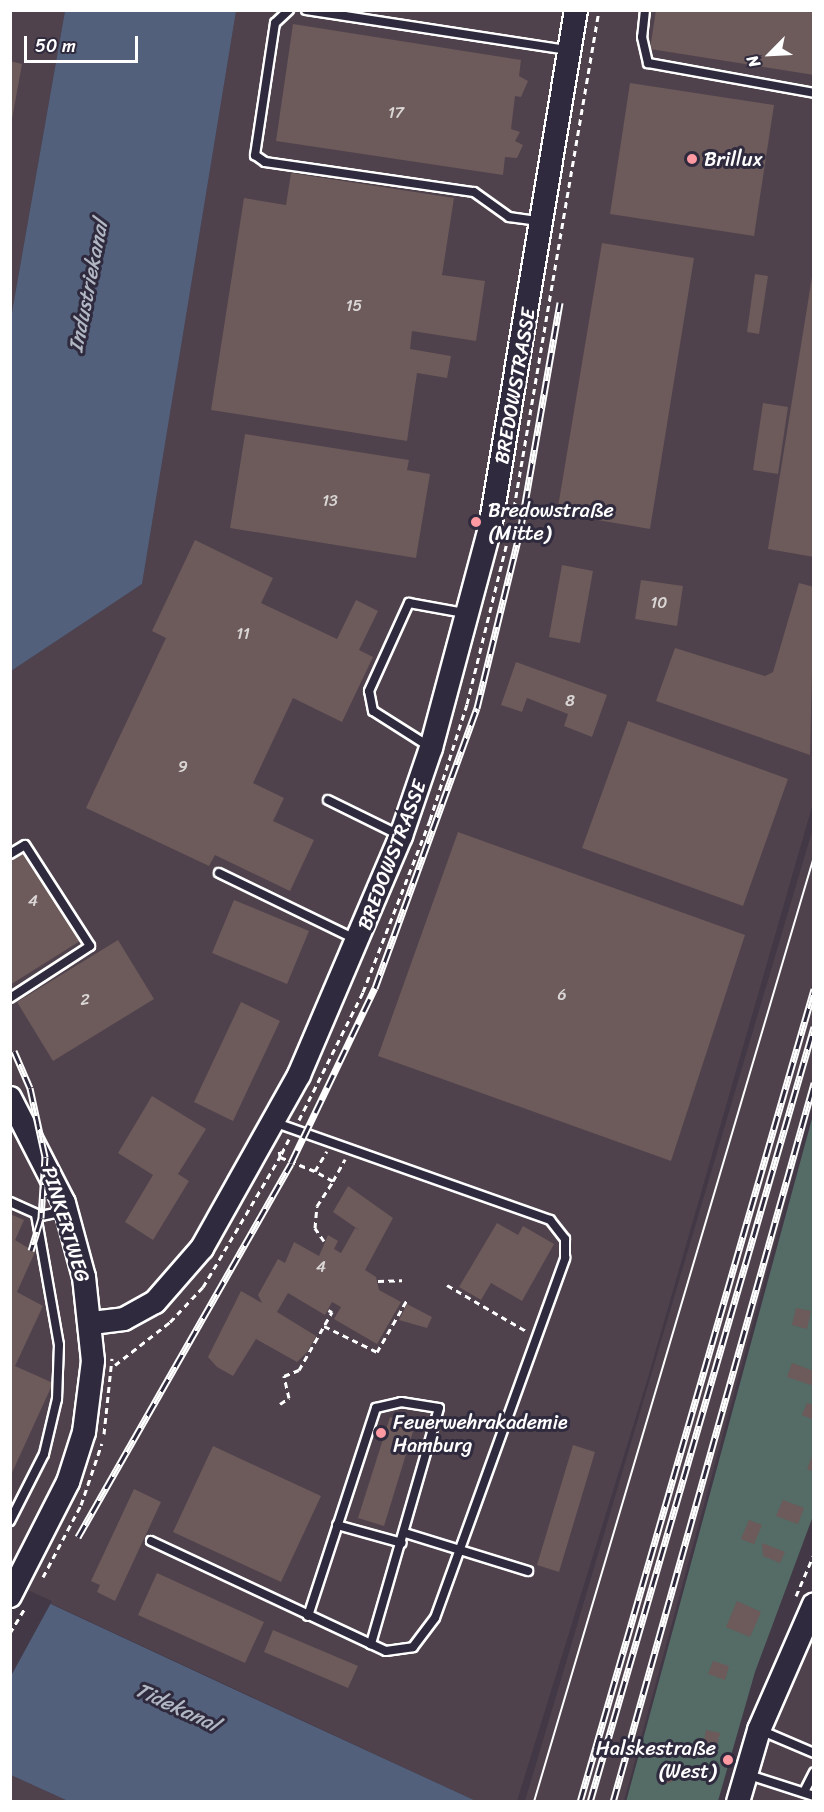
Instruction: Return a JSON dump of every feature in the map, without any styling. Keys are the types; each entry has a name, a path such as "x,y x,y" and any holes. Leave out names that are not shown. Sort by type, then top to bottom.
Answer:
{"street":[{"name":"BREDOWSTRASSE","path":"92,1323 140,1312 178,1280 276,1123 359,941 400,836 431,748 490,528 576,10"},
{"name":"PINKERTWEG","path":"10,1098 54,1174 66,1210 92,1323"},
{"path":"10,1596 68,1482 84,1432 92,1323"},
{"path":"738,1802 744,1774 759,1730 813,1604"}],"lane":[{"path":"289,10 275,23 255,155 265,162 474,192 509,217 542,222"},
{"path":"306,10 569,50"},
{"path":"645,10 648,63 813,93"},
{"path":"431,748 373,711 369,691 410,603 417,600 468,614"},
{"path":"328,800 400,836"},
{"path":"10,854 25,845 90,946 10,998"},
{"path":"219,873 359,941"},
{"path":"151,1541 371,1644 400,1653 422,1640 459,1550 522,1370 565,1258 565,1239 557,1225 330,1145 276,1123"},
{"path":"10,1202 36,1215 66,1210"},
{"path":"10,1521 44,1454 57,1399 59,1345 36,1215"},
{"path":"308,1616 370,1418 386,1402 439,1408 405,1533 371,1644"},
{"path":"337,1525 402,1543"},
{"path":"405,1533 528,1571"},
{"path":"759,1730 813,1753"},
{"path":"804,1792 813,1772"},
{"path":"744,1774 813,1796"}],"path":[{"path":"315,1171 330,1145"},
{"path":"324,1241 315,1228 317,1206 350,1152"},
{"path":"280,1157 333,1181"},
{"path":"115,1365 184,1309 247,1217"},
{"path":"378,1281 402,1280"},
{"path":"447,1285 524,1330"},
{"path":"324,1326 376,1352 408,1298"},
{"path":"280,1404 289,1398 284,1376 299,1370 332,1312 328,1310"}],"shaded area":[{"path":"11,11 65,11 11,318"},
{"path":"236,11 813,11 813,803 647,1381 517,1801 476,1801 11,1585 11,671 142,584"},
{"path":"813,828 813,1101 624,1801 525,1801"},
{"path":"813,1620 813,1801 748,1802 756,1761"},
{"path":"11,1775 68,1801 11,1801"}],"green space":[{"path":"813,1115 813,1516 755,1672 718,1801 626,1802"}],"water":[{"name":"Industriekanal","path":"65,11 236,11 142,584 11,671 11,318"},
{"name":"Tidekanal","path":"10,1585 476,1801 68,1801 11,1775"}],"pier":[{"path":"10,1582 52,1601 11,1676"}],"building":[{"path":"656,10 814,10 814,75 650,49"},
{"path":"293,24 521,60 519,76 528,81 521,97 515,96 511,129 520,132 515,141 523,145 517,158 505,157 503,175 276,141"},
{"path":"10,61 22,64 12,119 10,118"},
{"name":"Brillux","path":"630,83 774,105 754,236 610,214"},
{"path":"291,173 454,198 442,275 485,281 476,341 412,331 410,349 451,356 447,378 417,373 407,441 211,410 244,198 286,205"},
{"path":"602,243 694,258 650,529 557,513"},
{"path":"755,274 768,276 759,334 747,332"},
{"path":"812,277 814,278 814,557 768,549"},
{"path":"763,403 788,407 778,474 753,470"},
{"path":"245,434 409,460 407,470 430,474 416,558 230,528"},
{"path":"195,540 273,578 261,603 337,639 356,600 378,611 359,650 373,657 342,722 293,698 253,783 284,798 273,821 314,840 290,891 215,855 209,866 86,808 166,638 152,631"},
{"path":"562,565 593,571 580,643 549,637"},
{"path":"641,580 683,586 677,626 635,619"},
{"path":"799,583 814,587 810,755 656,701 675,648 765,676 773,672"},
{"path":"516,662 607,695 592,737 564,726 568,714 527,698 522,712 501,705"},
{"path":"628,721 788,779 743,906 582,848"},
{"path":"458,832 745,935 671,1161 378,1056"},
{"path":"24,853 80,941 10,985 10,862"},
{"path":"234,900 309,931 287,984 212,953"},
{"path":"118,940 154,999 53,1061 17,1002"},
{"path":"241,1002 280,1021 233,1121 194,1102"},
{"path":"152,1096 206,1129 178,1174 189,1181 153,1240 125,1222 153,1175 118,1153"},
{"path":"348,1186 393,1218 365,1270 376,1277 379,1290 401,1302 377,1344 334,1319 341,1307 332,1302 325,1315 288,1293 277,1312 316,1336 307,1352 297,1362 256,1339 233,1376 217,1367 208,1357 241,1291 262,1303 258,1295 278,1259 285,1263 294,1242 319,1256 328,1235 338,1241 334,1249 341,1253 355,1228 359,1230 333,1212"},
{"path":"10,1214 24,1220 15,1240 35,1252 17,1292 43,1306 15,1366 53,1383 10,1477"},
{"path":"497,1223 518,1235 523,1226 554,1244 522,1301 491,1283 481,1300 459,1287"},
{"path":"407,1304 432,1317 427,1328 399,1320"},
{"path":"796,1308 811,1311 807,1329 792,1325"},
{"path":"792,1363 814,1371 814,1386 787,1377"},
{"path":"807,1403 814,1405 814,1420 802,1415"},
{"path":"390,1417 415,1425 384,1526 358,1518"},
{"path":"573,1445 595,1452 559,1572 537,1565"},
{"path":"213,1446 321,1496 281,1582 173,1532"},
{"path":"814,1452 814,1472 807,1469"},
{"path":"134,1489 161,1502 115,1601 97,1592 100,1585 91,1581"},
{"path":"783,1500 804,1508 798,1524 776,1516"},
{"path":"749,1520 762,1525 754,1544 741,1539"},
{"path":"762,1543 785,1552 780,1563 763,1556"},
{"path":"157,1573 264,1622 245,1663 138,1615"},
{"path":"737,1601 761,1612 750,1637 726,1627"},
{"path":"273,1630 358,1666 348,1688 264,1652"},
{"path":"713,1661 729,1666 725,1680 708,1674"},
{"path":"706,1730 720,1733 716,1749 703,1746"},
{"path":"667,1767 673,1769 675,1775 673,1781 667,1783 661,1781 659,1775 661,1769"}],"tram line":[{"path":"534,1802 814,857"}],"railway":[{"path":"78,1537 291,1163 375,988 477,708 520,532 560,302"},
{"path":"580,1802 814,989"},
{"path":"590,1802 814,1027"},
{"path":"14,1051 30,1088 45,1157 41,1218 31,1250"},
{"path":"613,1802 814,1083"}],"place":[{"name":"Brillux","path":"692,159"},
{"name":"Bredowstraße (Mitte)","path":"476,522"},
{"name":"Feuerwehrakademie Hamburg","path":"381,1433"},
{"name":"Halskestraße (West)","path":"728,1760"}]}
